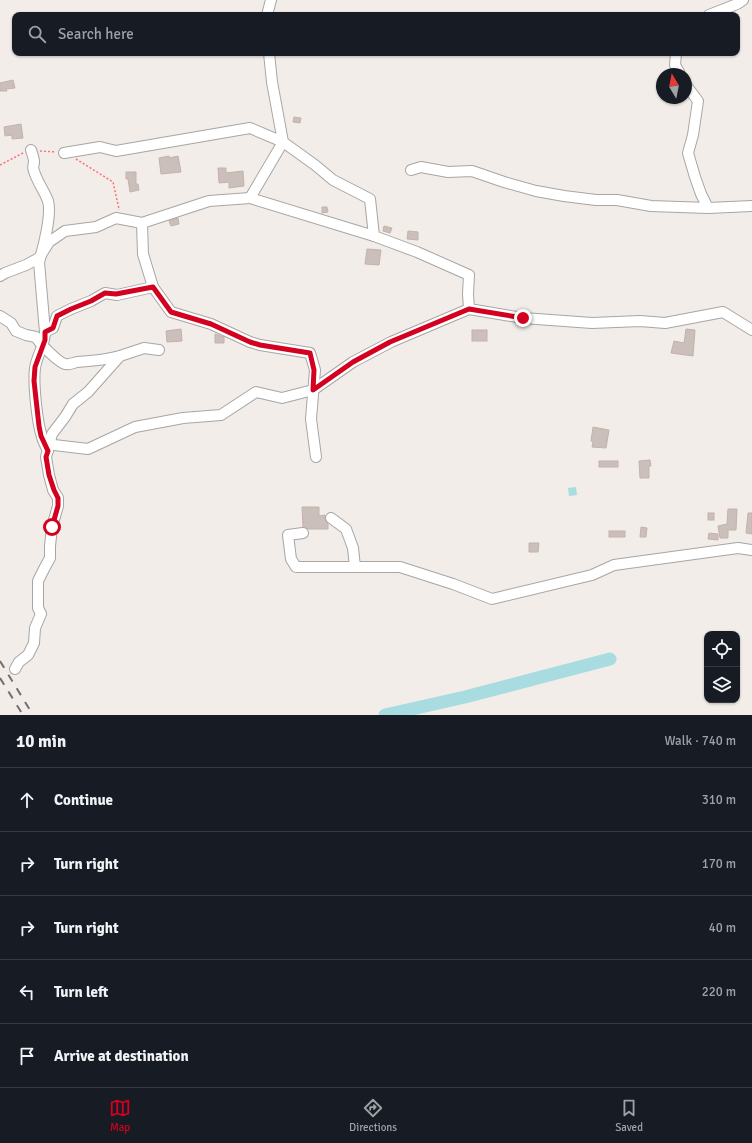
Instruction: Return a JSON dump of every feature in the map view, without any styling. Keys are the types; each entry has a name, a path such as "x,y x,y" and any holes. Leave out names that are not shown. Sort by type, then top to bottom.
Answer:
{"street":[{"path":"268,12 271,0"},
{"path":"717,12 743,0"},
{"path":"250,198 283,142 272,82 269,56"},
{"path":"676,56 677,68"},
{"path":"692,92 698,101 693,135 688,154 701,194 708,208"},
{"path":"64,153 100,147 116,151 250,128 283,142 333,180 370,199 374,236"},
{"path":"31,150 36,178 45,192 49,204 48,223 39,262 45,340 35,367 34,381 41,436 51,448 88,449 135,427 182,418 221,415 256,392 282,398 313,390 353,362 390,342 469,309 523,318 592,323 640,321 664,323 724,312 752,330"},
{"path":"411,170 422,167 448,172 472,171 536,191 596,200 616,200 651,206 708,208 752,206"},
{"path":"0,276 5,272 26,265 39,258 49,242 65,231 96,227 116,218 142,223 209,201 250,198 374,236 417,252 469,275 469,309"},
{"path":"142,223 143,254 153,287 171,312 211,324 260,345 310,353 314,370 311,419 316,457"},
{"path":"45,332 53,328 57,316 105,293 116,294 153,287"},
{"path":"0,316 11,323 16,331 36,337 38,341 60,362 66,365 76,362 100,361 144,348 159,350"},
{"path":"15,669 19,662 28,655 34,643 35,628 41,614 38,608 38,581 50,558 52,527 58,506 58,498 49,475 46,457 51,448 52,434 73,404 88,392 120,356"},
{"path":"331,518 346,529 353,548 355,567"},
{"path":"303,533 288,535 291,559 296,567 400,567 453,584 492,599 592,575 614,565 738,548 752,550"}],"path":[{"path":"0,165 31,150 64,153 112,182 119,209 116,218"}],"water":[{"path":"576,487 577,495 569,496 568,488"}],"building":[{"path":"13,80 15,88 6,89 7,91 0,91 0,83"},
{"path":"294,117 301,118 300,123 293,122"},
{"path":"21,124 23,138 12,139 12,135 5,136 4,127"},
{"path":"169,156 169,158 178,156 181,172 161,174 159,158"},
{"path":"218,168 226,168 226,173 243,171 244,186 229,188 229,182 219,183"},
{"path":"126,172 136,172 136,184 138,184 139,190 130,192 128,179 126,179"},
{"path":"322,207 327,207 328,212 322,213"},
{"path":"178,218 179,224 171,226 169,221"},
{"path":"384,226 392,228 390,233 383,231"},
{"path":"408,231 418,232 418,240 407,239"},
{"path":"367,249 381,250 379,265 365,264"},
{"path":"181,329 182,341 167,342 166,331"},
{"path":"686,329 695,330 693,356 671,353 674,341 684,343"},
{"path":"472,330 487,330 487,341 472,341"},
{"path":"215,334 224,337 224,343 215,343"},
{"path":"593,427 609,430 606,448 592,447 593,442 591,441"},
{"path":"650,460 651,466 649,466 649,478 640,478 639,461"},
{"path":"599,461 618,461 618,467 599,467"},
{"path":"302,507 319,507 319,516 325,515 328,529 308,529 303,527"},
{"path":"728,509 737,509 736,530 728,530 728,538 720,538 718,526 727,524"},
{"path":"708,513 714,513 714,520 708,520"},
{"path":"748,513 752,513 752,534 746,533"},
{"path":"641,527 647,528 646,537 640,537"},
{"path":"609,531 625,531 625,537 609,537"},
{"path":"709,533 718,534 718,540 708,539"},
{"path":"529,543 539,543 538,552 529,552"}],"waterway":[{"path":"385,715 465,697 610,659"}],"railway":[{"path":"0,661 33,715"},
{"path":"0,678 23,715"}],"route":[{"path":"52,527 58,506 58,498 49,475 46,457 48,451 41,436 39,426 34,381 35,367 45,340 45,332 53,328 57,316 105,293 116,294 153,287 171,312 211,324 260,345 310,353 314,370 313,390 353,362 390,342 469,309 523,318"}]}
